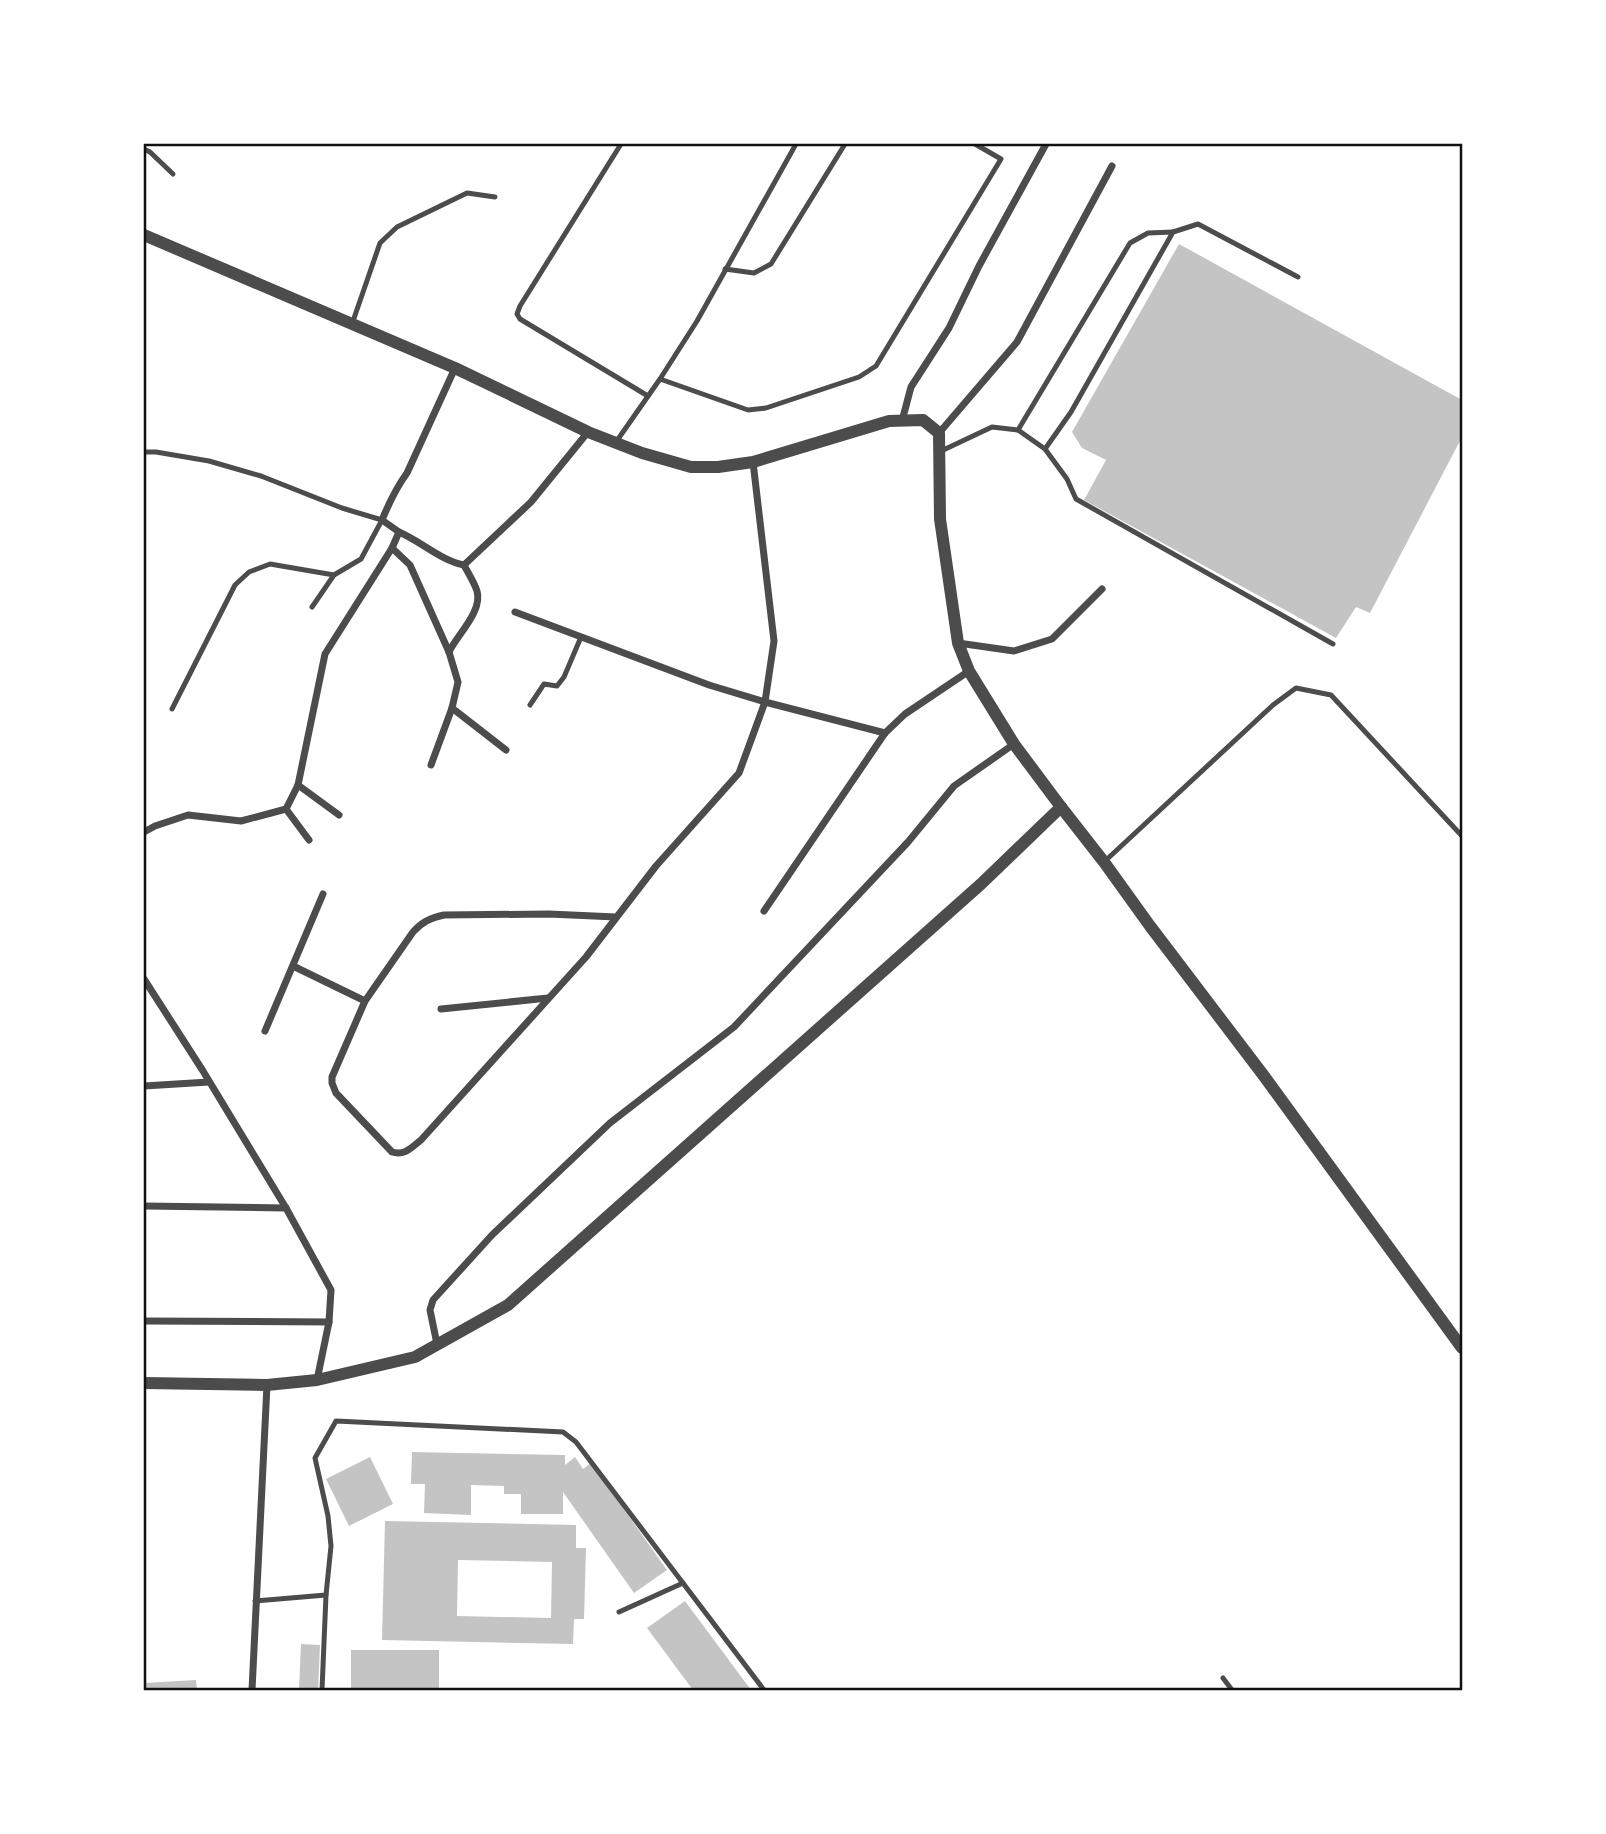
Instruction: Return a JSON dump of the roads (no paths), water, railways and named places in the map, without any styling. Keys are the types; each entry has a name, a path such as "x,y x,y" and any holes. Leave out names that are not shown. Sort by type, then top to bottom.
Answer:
{"street":[{"path":"902,421 911,387 949,328 1046,144"},
{"path":"1112,166 1017,342 939,433 940,519 958,643 969,671 1014,744 1264,1076 1462,1348"},
{"path":"144,235 456,368 588,432 642,453 691,467 718,467 753,462 890,421 923,420 939,433"},
{"path":"449,652 477,603 477,590 464,565 451,562 382,520 456,368"},
{"path":"464,565 531,502 588,432"},
{"path":"616,917 549,914 444,915 431,918 413,932 365,1001 332,1077 336,1093 392,1152 407,1151 421,1140 586,957 656,866 739,773 765,702 774,641 753,462"},
{"path":"144,832 188,815 241,821 286,809 298,785 325,654 392,548 399,532"},
{"path":"392,548 410,565 449,652 457,682 452,708 430,765"},
{"path":"958,643 1014,652 1052,639 1102,589"},
{"path":"515,612 709,685 885,733"},
{"path":"764,911 885,733 905,713 969,671"},
{"path":"452,708 506,750"},
{"path":"437,1344 430,1310 433,1300 492,1235 610,1123 734,1027 908,842 954,786 1014,744"},
{"path":"298,785 339,815"},
{"path":"144,1383 267,1385 317,1380 415,1357 508,1306 981,884 1061,807"},
{"path":"286,809 309,840"},
{"path":"265,1031 323,894"},
{"path":"293,966 365,1001"},
{"path":"144,979 286,1209 331,1290 329,1322 317,1380"},
{"path":"441,1009 549,998"},
{"path":"144,1086 209,1082"},
{"path":"144,1206 286,1209"},
{"path":"144,1321 329,1322"},
{"path":"252,1690 267,1385"}],"lane":[{"path":"621,144 517,314 520,320 648,396"},
{"path":"616,442 697,321 796,144"},
{"path":"725,269 754,273 771,264 845,144"},
{"path":"660,379 748,410 766,408 859,377 876,366 1001,159 975,144"},
{"path":"144,149 173,173"},
{"path":"352,324 380,243 397,227 467,193 495,197"},
{"path":"1018,430 1130,243 1149,233 1173,232 1198,224 1298,277"},
{"path":"1045,449 1071,412 1173,232"},
{"path":"939,452 992,427 1018,430 1045,449 1067,479 1076,499 1333,644"},
{"path":"144,452 209,461 261,476 342,508 382,520 361,559 334,575 312,607"},
{"path":"172,709 235,585 249,572 270,564 334,575"},
{"path":"530,705 544,684 556,686 564,677 581,637"},
{"path":"1104,862 1273,705 1296,688 1331,695 1462,836"},
{"path":"322,1690 331,1546 328,1516 314,1458 336,1421 563,1432 576,1441 764,1690"},
{"path":"618,1612 682,1583"},
{"path":"255,1601 326,1595"},
{"path":"1223,1678 1232,1690"}]}
